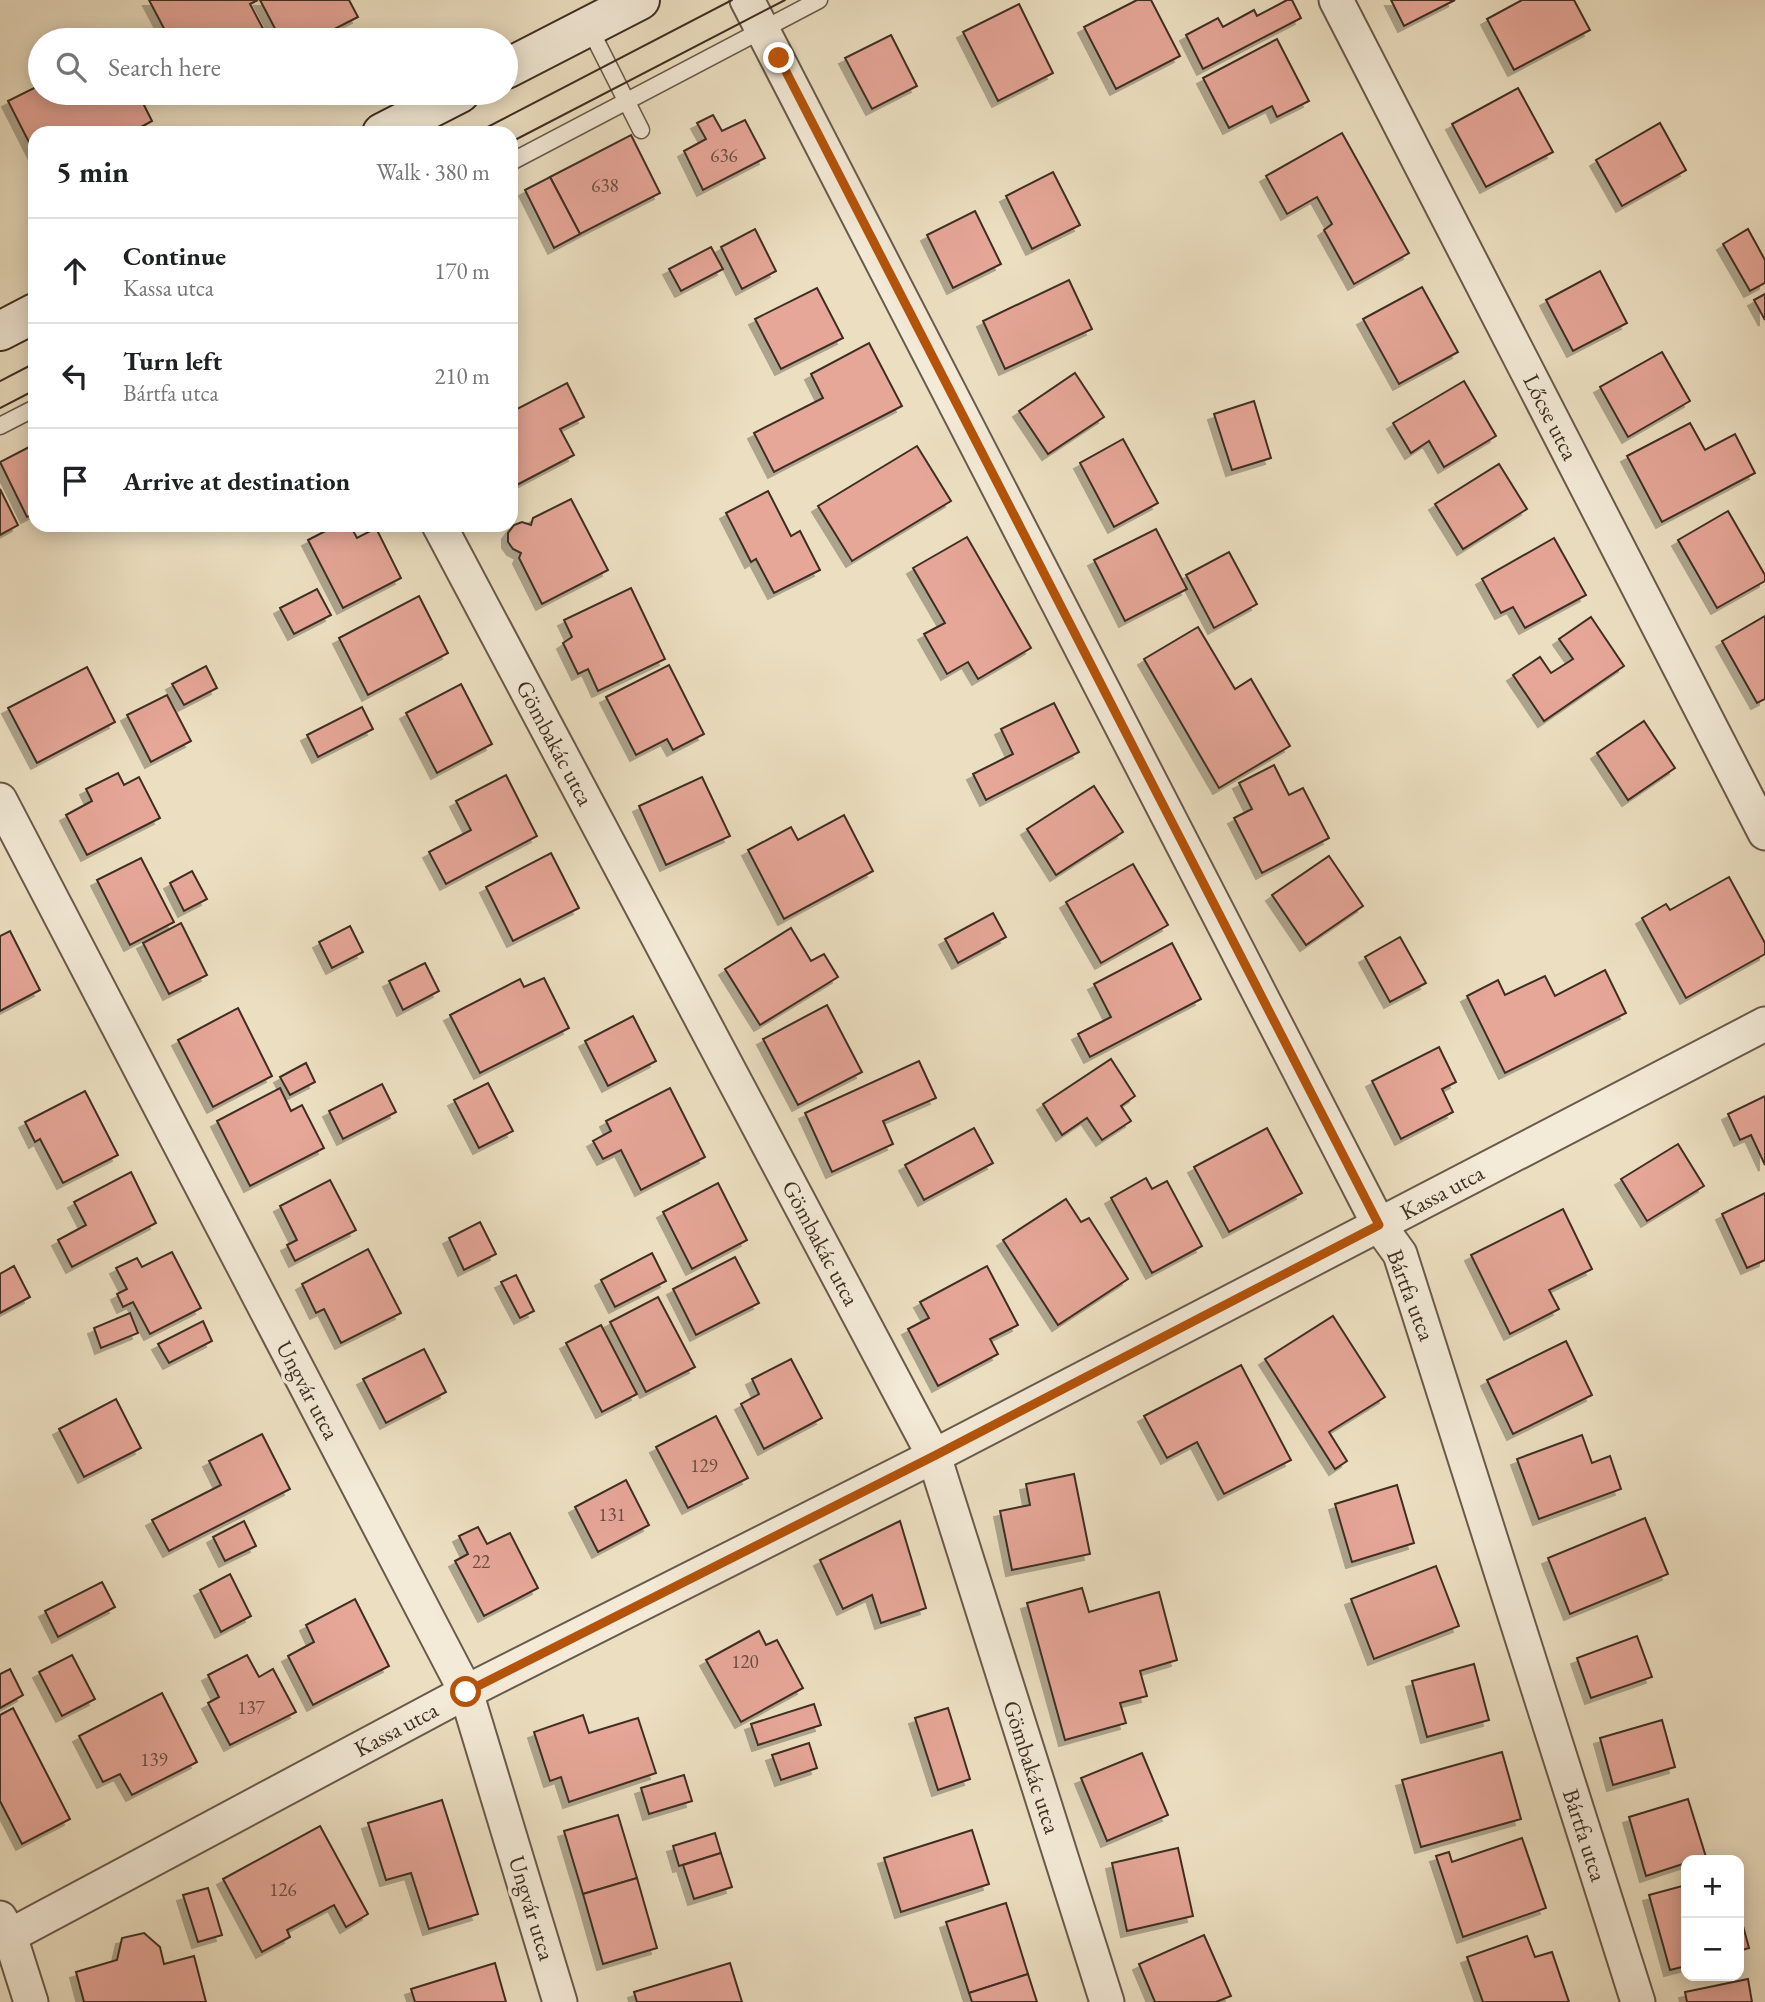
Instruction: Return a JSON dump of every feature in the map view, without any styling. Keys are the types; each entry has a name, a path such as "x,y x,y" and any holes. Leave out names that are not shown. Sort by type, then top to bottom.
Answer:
{"main road":[{"path":"518,63 640,0"},
{"path":"396,126 437,105"},
{"path":"0,331 28,317"}],"street":[{"name":"Bártfa utca","path":"747,0 1379,1225 1400,1254 1637,2002"},
{"name":"Lőcse utca","path":"1336,0 1765,833"},
{"name":"Gömbakác utca","path":"443,532 934,1456 1107,2002"},
{"name":"Ungvár utca","path":"0,800 466,1692 560,2002"},
{"name":"Kassa utca","path":"3,1932 466,1692 934,1456 1765,1024"},
{"path":"3,1932 31,2002"}],"lane":[{"path":"518,158 819,0"},
{"path":"589,27 641,130"},
{"path":"0,426 28,412"}],"building":[{"path":"149,0 258,0 250,4 263,28 164,28"},
{"path":"260,0 349,0 358,17 336,28 275,28"},
{"path":"1137,0 1151,0 1180,56 1116,89 1084,27"},
{"path":"1292,0 1301,18 1203,69 1186,35 1218,18 1223,27 1254,10 1257,16"},
{"path":"1391,0 1455,0 1404,26"},
{"path":"1522,0 1574,0 1590,30 1514,70 1487,19"},
{"path":"1019,4 1053,73 998,101 963,32"},
{"path":"891,35 917,86 872,109 845,58"},
{"path":"1277,39 1309,101 1277,117 1272,106 1229,128 1203,78"},
{"path":"1518,88 1553,152 1486,187 1452,124"},
{"path":"28,91 28,105 144,105 152,121 143,126 28,126 28,140 8,101"},
{"path":"713,115 722,131 745,120 765,158 703,190 684,151 706,139 697,123"},
{"path":"1660,123 1686,170 1622,206 1596,160"},
{"path":"1342,133 1409,253 1354,284 1324,230 1332,224 1317,197 1287,214 1266,176"},
{"path":"631,135 660,193 580,234 550,177"},
{"path":"1053,172 1080,225 1032,249 1006,196"},
{"path":"550,177 580,234 554,248 525,190"},
{"path":"975,211 1001,264 953,288 927,235"},
{"path":"755,229 776,271 742,289 721,247"},
{"path":"1748,229 1765,260 1765,283 1750,291 1723,244"},
{"path":"711,247 723,269 681,291 669,269"},
{"path":"1600,271 1627,323 1573,351 1546,300"},
{"path":"1069,280 1092,329 1005,369 983,321"},
{"path":"1422,287 1458,352 1399,384 1363,319"},
{"path":"817,288 843,338 781,369 755,319"},
{"path":"1765,294 1765,320 1754,300"},
{"path":"869,343 902,406 774,472 754,433 823,398 811,374"},
{"path":"1662,352 1690,401 1628,437 1600,387"},
{"path":"1075,373 1104,417 1048,454 1019,411"},
{"path":"1464,381 1496,436 1444,467 1429,441 1411,453 1393,423"},
{"path":"567,383 584,417 560,429 574,455 518,484 518,408"},
{"path":"1254,401 1271,458 1232,470 1214,414"},
{"path":"1690,423 1705,450 1735,434 1755,473 1662,522 1627,456"},
{"path":"1123,439 1158,503 1114,527 1080,463"},
{"path":"917,446 951,501 852,561 818,506"},
{"path":"28,448 28,516 27,517 0,462"},
{"path":"1499,464 1527,509 1463,549 1435,504"},
{"path":"0,489 18,525 0,535"},
{"path":"768,491 791,536 800,531 820,570 774,593 756,559 751,562 726,513"},
{"path":"571,499 608,570 542,604 519,558 521,553 513,549 508,542 509,532 518,532 518,524 522,522 531,525 533,518"},
{"path":"1728,511 1765,575 1765,581 1717,608 1678,540"},
{"path":"1156,529 1187,589 1125,621 1094,560"},
{"path":"323,532 354,532 357,538 368,532 378,532 401,578 343,608 308,540"},
{"path":"967,537 1031,648 978,679 968,662 947,674 924,634 945,623 913,568"},
{"path":"1554,538 1586,595 1525,628 1513,607 1501,613 1482,579"},
{"path":"1229,552 1257,604 1214,628 1186,575"},
{"path":"631,588 665,659 598,691 588,669 578,674 563,643 572,637 564,620"},
{"path":"317,589 331,615 294,634 280,608"},
{"path":"419,596 448,653 368,695 339,638"},
{"path":"1765,616 1765,699 1757,703 1722,641"},
{"path":"1591,617 1624,666 1544,721 1513,675 1540,657 1551,673 1573,659 1559,639"},
{"path":"1198,627 1235,689 1251,679 1290,746 1219,788 1144,659"},
{"path":"669,665 704,734 673,750 667,739 636,755 606,697"},
{"path":"206,666 217,688 184,705 172,684"},
{"path":"87,667 115,722 37,763 8,708"},
{"path":"461,684 492,744 437,773 406,713"},
{"path":"167,695 191,741 151,762 127,715"},
{"path":"1054,703 1079,752 986,800 973,774 1013,754 1001,729"},
{"path":"362,707 373,729 318,757 307,735"},
{"path":"1644,721 1675,768 1628,800 1597,753"},
{"path":"1274,765 1289,795 1303,788 1329,838 1262,873 1234,818 1252,809 1239,783"},
{"path":"118,773 124,785 139,777 160,818 87,855 66,815 92,801 86,789"},
{"path":"506,775 537,836 446,884 429,852 471,830 456,801"},
{"path":"702,777 730,836 666,865 639,806"},
{"path":"1094,786 1123,832 1056,875 1027,829"},
{"path":"844,815 873,871 784,919 748,850 791,827 798,840"},
{"path":"551,853 579,908 513,941 486,887"},
{"path":"1329,856 1363,906 1306,945 1272,895"},
{"path":"141,858 174,922 130,945 97,880"},
{"path":"1133,864 1168,925 1101,963 1066,902"},
{"path":"192,871 207,899 184,911 170,883"},
{"path":"1729,877 1765,943 1765,954 1686,998 1642,918 1666,904 1670,910"},
{"path":"993,913 1006,937 958,963 945,939"},
{"path":"181,923 207,975 169,994 143,943"},
{"path":"350,926 363,952 332,968 319,942"},
{"path":"791,928 811,961 824,954 838,977 760,1025 725,969"},
{"path":"10,931 40,990 0,1011 0,936"},
{"path":"1400,937 1426,983 1390,1002 1365,957"},
{"path":"1172,943 1201,999 1090,1057 1078,1034 1111,1017 1094,984"},
{"path":"425,963 439,991 403,1010 389,981"},
{"path":"1605,970 1626,1013 1505,1073 1467,996 1498,980 1505,995 1545,976 1555,996"},
{"path":"544,978 569,1028 480,1073 450,1015 520,979 524,987"},
{"path":"827,1005 862,1072 798,1105 763,1039"},
{"path":"238,1008 272,1076 213,1107 178,1040"},
{"path":"633,1016 656,1061 608,1086 585,1041"},
{"path":"1439,1047 1456,1082 1442,1089 1453,1112 1401,1139 1372,1081"},
{"path":"1111,1059 1135,1096 1121,1106 1131,1121 1102,1140 1087,1118 1062,1135 1043,1104"},
{"path":"919,1061 936,1098 883,1121 893,1144 832,1172 805,1113"},
{"path":"306,1063 315,1082 290,1095 280,1077"},
{"path":"488,1083 513,1131 479,1148 454,1100"},
{"path":"382,1084 396,1112 343,1139 329,1111"},
{"path":"280,1088 291,1111 302,1105 324,1148 250,1186 217,1121"},
{"path":"670,1088 705,1157 641,1190 621,1150 603,1159 593,1141 611,1131 606,1121"},
{"path":"85,1091 118,1155 63,1183 40,1139 35,1142 25,1122"},
{"path":"1765,1096 1765,1165 1751,1135 1740,1140 1728,1114"},
{"path":"974,1128 993,1163 924,1200 905,1165"},
{"path":"1267,1128 1302,1193 1229,1232 1194,1167"},
{"path":"1678,1144 1704,1186 1647,1221 1621,1179"},
{"path":"131,1172 156,1223 72,1267 58,1240 86,1225 74,1202"},
{"path":"1146,1178 1152,1189 1167,1181 1202,1246 1152,1273 1111,1198"},
{"path":"330,1180 356,1230 295,1261 287,1245 297,1240 280,1206"},
{"path":"718,1183 747,1240 692,1269 663,1212"},
{"path":"1765,1193 1765,1260 1747,1268 1722,1214"},
{"path":"1066,1199 1081,1222 1089,1218 1128,1279 1058,1325 1003,1240"},
{"path":"1563,1209 1592,1269 1549,1290 1559,1309 1510,1334 1471,1255"},
{"path":"480,1222 496,1254 464,1270 449,1238"},
{"path":"368,1249 401,1313 341,1343 324,1309 316,1313 302,1284"},
{"path":"172,1252 201,1308 150,1334 133,1302 123,1307 117,1294 127,1289 116,1268 137,1258 142,1267"},
{"path":"652,1253 666,1281 615,1307 601,1280"},
{"path":"735,1257 759,1303 696,1335 673,1289"},
{"path":"14,1266 30,1297 0,1313 0,1274"},
{"path":"987,1266 1018,1325 990,1339 998,1354 938,1386 908,1329 929,1318 920,1302"},
{"path":"516,1275 534,1311 520,1318 501,1282"},
{"path":"658,1297 695,1367 646,1392 610,1322"},
{"path":"130,1313 138,1333 101,1348 94,1328"},
{"path":"1333,1316 1385,1397 1329,1432 1347,1461 1335,1469 1265,1359"},
{"path":"203,1321 212,1341 169,1363 158,1344"},
{"path":"601,1325 637,1394 602,1412 566,1343"},
{"path":"1566,1341 1592,1395 1513,1434 1487,1380"},
{"path":"424,1349 446,1392 386,1423 363,1379"},
{"path":"791,1359 822,1418 764,1449 741,1404 759,1394 752,1379"},
{"path":"1241,1365 1291,1460 1224,1494 1197,1442 1167,1458 1144,1416"},
{"path":"116,1399 141,1448 84,1477 59,1429"},
{"path":"716,1416 748,1478 688,1508 656,1447"},
{"path":"262,1434 290,1489 169,1551 152,1520 221,1485 209,1461"},
{"path":"1582,1435 1592,1463 1610,1456 1621,1489 1539,1519 1517,1459"},
{"path":"1074,1474 1090,1554 1012,1570 1000,1511 1030,1505 1026,1484"},
{"path":"626,1480 649,1525 598,1552 575,1507"},
{"path":"1397,1485 1414,1543 1352,1562 1335,1504"},
{"path":"1645,1518 1668,1574 1570,1614 1548,1558"},
{"path":"244,1521 256,1546 225,1561 213,1537"},
{"path":"900,1521 926,1608 881,1623 872,1595 843,1609 820,1560"},
{"path":"478,1527 487,1544 510,1533 538,1588 484,1616 455,1561 468,1554 459,1536"},
{"path":"1436,1566 1459,1626 1374,1659 1351,1599"},
{"path":"230,1574 251,1616 221,1632 200,1590"},
{"path":"102,1582 115,1607 58,1637 45,1611"},
{"path":"1082,1588 1089,1612 1159,1592 1177,1660 1140,1671 1147,1696 1120,1703 1126,1723 1065,1740 1027,1603"},
{"path":"355,1599 389,1666 313,1705 288,1656 314,1642 306,1625"},
{"path":"759,1631 766,1645 777,1640 803,1688 741,1722 706,1660"},
{"path":"1637,1636 1652,1677 1591,1698 1577,1658"},
{"path":"72,1655 95,1699 62,1716 39,1672"},
{"path":"247,1655 259,1677 273,1669 296,1712 230,1745 208,1703 219,1697 208,1675"},
{"path":"1474,1664 1489,1720 1427,1737 1412,1681"},
{"path":"10,1669 23,1695 0,1708 0,1674"},
{"path":"162,1693 197,1762 132,1795 120,1774 103,1782 79,1736"},
{"path":"814,1704 821,1725 758,1745 751,1724"},
{"path":"13,1708 70,1819 22,1844 0,1801 0,1715"},
{"path":"948,1708 970,1779 938,1790 915,1718"},
{"path":"583,1715 589,1733 638,1718 656,1773 569,1802 561,1777 550,1781 534,1732"},
{"path":"1662,1720 1675,1767 1613,1785 1600,1738"},
{"path":"809,1743 817,1768 781,1780 772,1755"},
{"path":"1502,1752 1521,1819 1421,1847 1402,1780"},
{"path":"1142,1753 1168,1815 1107,1841 1081,1778"},
{"path":"684,1775 692,1801 649,1814 641,1788"},
{"path":"1688,1799 1705,1855 1681,1855 1681,1865 1646,1876 1629,1817"},
{"path":"442,1800 478,1914 429,1929 411,1873 386,1880 368,1823"},
{"path":"618,1815 637,1878 583,1894 564,1831"},
{"path":"320,1826 368,1914 346,1927 334,1905 287,1930 290,1937 262,1952 223,1879"},
{"path":"972,1830 989,1884 901,1912 884,1858"},
{"path":"715,1833 721,1853 679,1866 673,1846"},
{"path":"1522,1838 1546,1908 1463,1937 1436,1856 1449,1852 1452,1862"},
{"path":"1178,1848 1193,1916 1127,1931 1112,1863"},
{"path":"721,1853 732,1887 694,1899 683,1865"},
{"path":"637,1878 657,1948 603,1964 583,1894"},
{"path":"1681,1886 1681,1967 1670,1970 1649,1895"},
{"path":"208,1888 222,1935 198,1942 183,1895"},
{"path":"1006,1903 1028,1974 969,1993 946,1922"},
{"path":"1744,1930 1749,1948 1744,1950"},
{"path":"144,1933 160,1947 164,1964 194,1956 206,2002 84,2002 76,1972 117,1960 122,1938"},
{"path":"1204,1935 1231,1996 1216,2002 1155,2002 1139,1964"},
{"path":"1527,1936 1535,1957 1552,1952 1569,2002 1483,2002 1467,1957"},
{"path":"495,1963 506,2002 415,2002 411,1989"},
{"path":"730,1963 742,2002 637,2002 634,1992"},
{"path":"1028,1974 1037,2002 972,2002 969,1993"},
{"path":"1748,1979 1752,2002 1687,2002 1685,1992"}],"tram line":[{"path":"489,126 732,0"},
{"path":"518,138 785,0"},
{"path":"0,381 28,367"},
{"path":"0,408 28,394"}],"route":[{"path":"466,1692 934,1456 1379,1225 779,58"}]}
